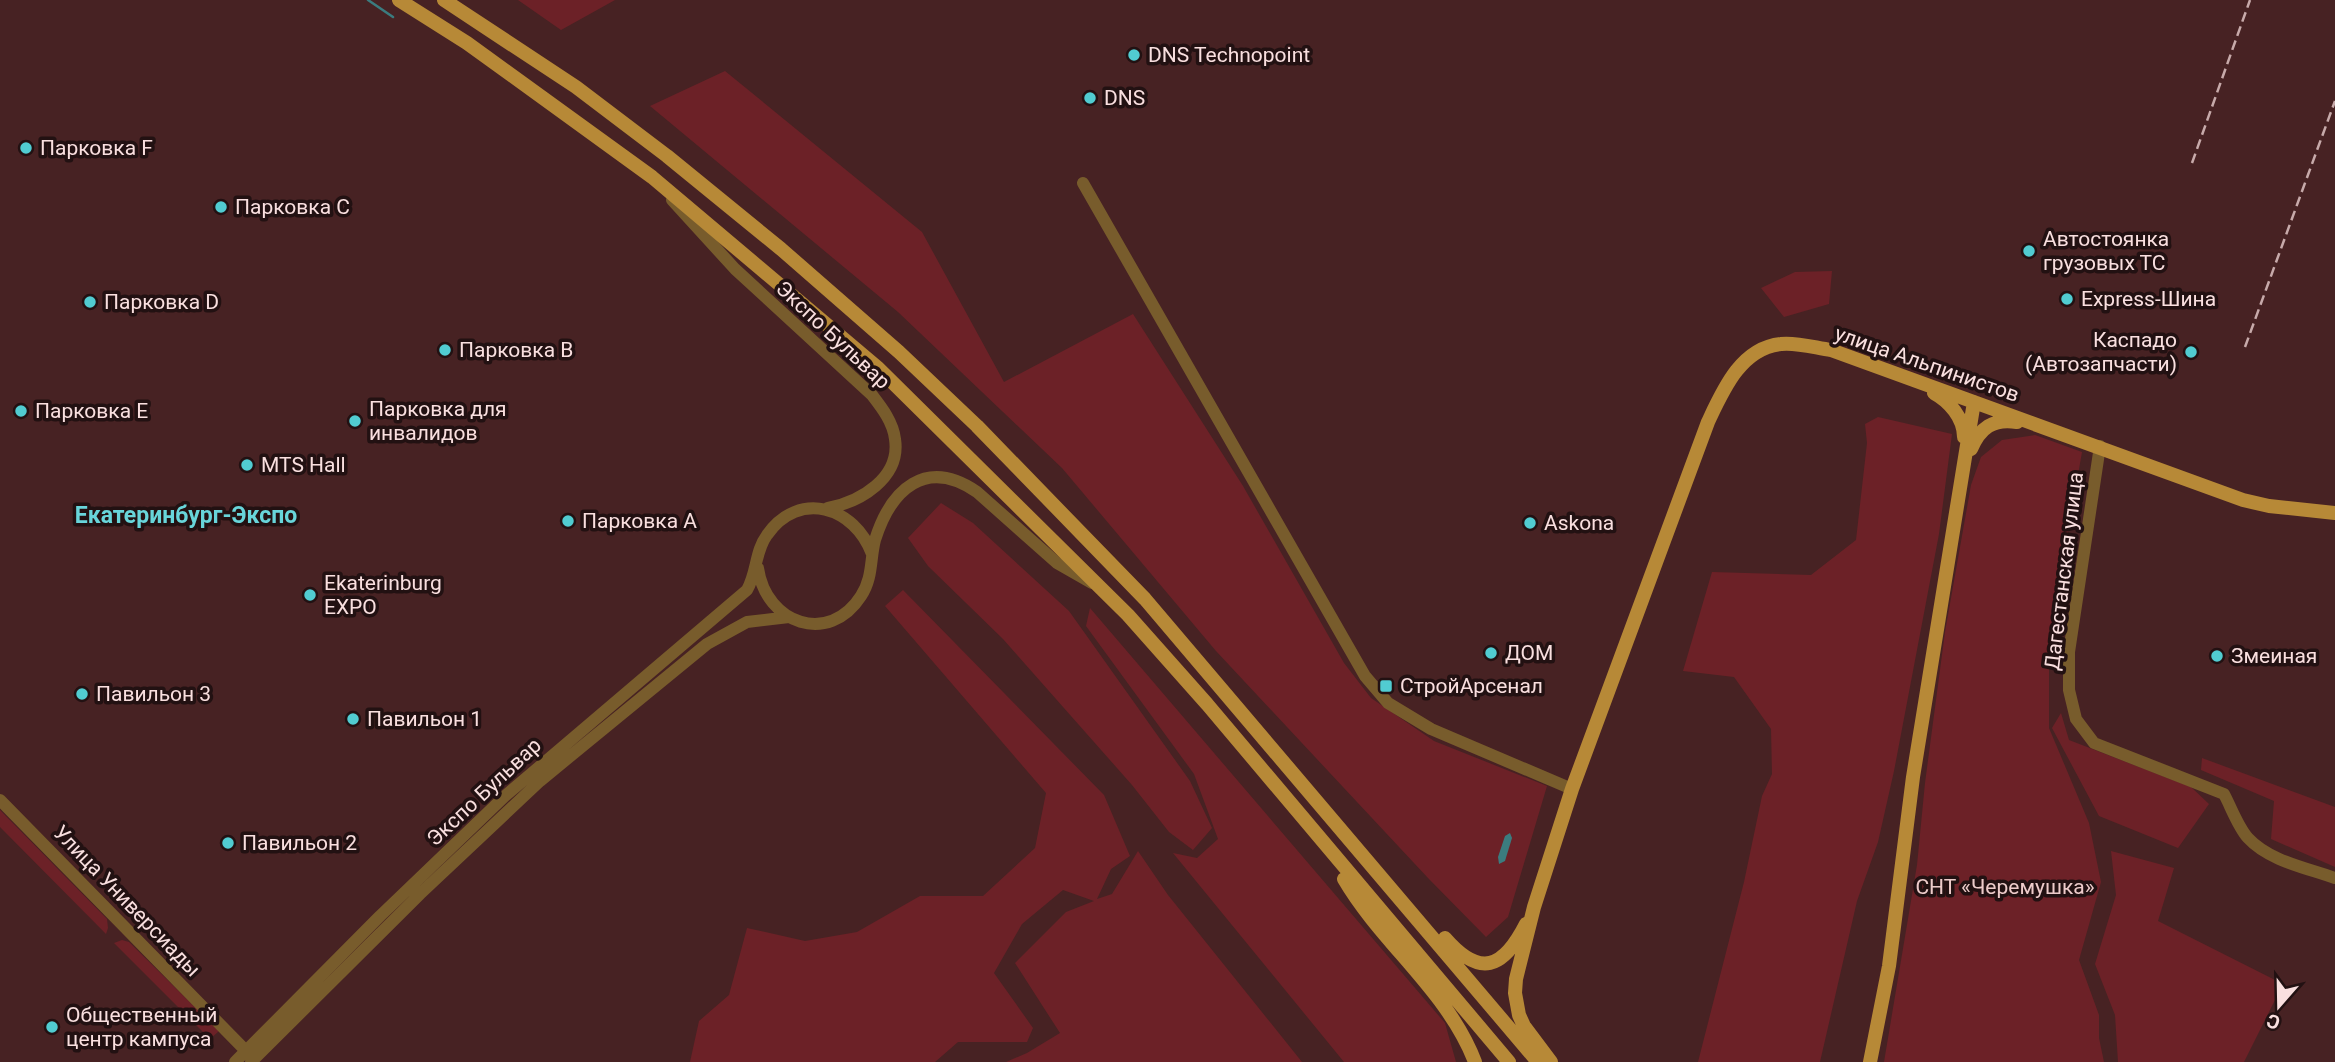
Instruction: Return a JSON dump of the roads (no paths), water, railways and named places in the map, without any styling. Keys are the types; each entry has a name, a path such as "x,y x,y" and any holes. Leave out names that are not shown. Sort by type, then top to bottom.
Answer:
{"main road":[{"path":"399,0 467,43 561,109 660,184 861,351 1106,592 1207,705 1509,1062"},
{"path":"444,0 576,87 667,156 781,249 899,352 977,426 1145,599 1538,1062"},
{"name":"улица Альпинистов","path":"1534,907 1572,789 1708,422 1726,384 1742,364 1766,347 1783,343 1831,350 2243,500 2269,506 2335,513"},
{"path":"1901,376 1939,396 1958,416 1964,431 1964,462"},
{"path":"1870,1062 1889,966 1913,777 1974,402"},
{"path":"1959,495 1976,437 1988,425 2009,421 2055,430"},
{"path":"1335,821 1368,850 1458,952 1476,963 1490,964 1505,956 1534,907"},
{"path":"1324,845 1356,900 1443,1004 1464,1037 1475,1062"},
{"path":"1860,1062 1898,894"},
{"path":"1534,907 1516,979 1516,1005 1524,1026 1551,1062"}],"street":[{"path":"1083,183 1365,676 1388,703 1432,729 1572,789"},
{"name":"Экспо Бульвар","path":"250,1057 505,796 741,596 751,583 761,545 768,533 784,517 807,509 842,506 856,500 880,484 891,464 895,439 887,415 862,384 735,269 660,184"},
{"name":"Дагестанская улица","path":"2100,446 2069,652 2069,690 2076,719 2094,743 2224,794 2247,837 2259,847 2273,855 2335,878"},
{"name":"Экспо Бульвар","path":"235,1062 250,1057 540,781 707,644 747,622 789,617 799,622 816,623 844,614 867,585 872,554 883,522 901,491 920,479 945,476 966,484 1057,563 1106,592"},
{"path":"824,509 852,522 868,542 872,554"},
{"path":"758,557 760,584 764,592 775,607 789,617"},
{"name":"Улица Универсиады","path":"0,800 250,1057"}],"water":[{"path":"1510,833 1512,838 1505,861 1499,864 1498,857 1505,836"}],"waterway":[{"path":"368,0 393,17"}],"railway":[{"path":"2192,163 2250,0"},
{"path":"2245,347 2335,101"}],"place":[{"name":"DNS Technopoint","path":"1134,55"},
{"name":"DNS","path":"1090,98"},
{"name":"Парковка F","path":"26,148"},
{"name":"Парковка C","path":"221,207"},
{"name":"Автостоянка грузовых ТС","path":"2029,251"},
{"name":"Express-Шина","path":"2067,299"},
{"name":"Парковка D","path":"90,302"},
{"name":"Парковка B","path":"445,350"},
{"name":"Каспадо (Автозапчасти)","path":"2191,352"},
{"name":"Парковка E","path":"21,411"},
{"name":"Парковка для инвалидов","path":"355,421"},
{"name":"MTS Hall","path":"247,465"},
{"name":"Парковка A","path":"568,521"},
{"name":"Askona","path":"1530,523"},
{"name":"Ekaterinburg EXPO","path":"310,595"},
{"name":"ДОМ","path":"1491,653"},
{"name":"Змеиная","path":"2217,656"},
{"name":"СтройАрсенал","path":"1386,686"},
{"name":"Павильон 3","path":"82,694"},
{"name":"Павильон 1","path":"353,719"},
{"name":"Павильон 2","path":"228,843"},
{"name":"Общественный центр кампуса","path":"52,1027"}],"district":[{"name":"Екатеринбург-Экспо","path":"186,515"}],"park label":[{"name":"СНТ «Черемушка»","path":"2005,887"}]}
